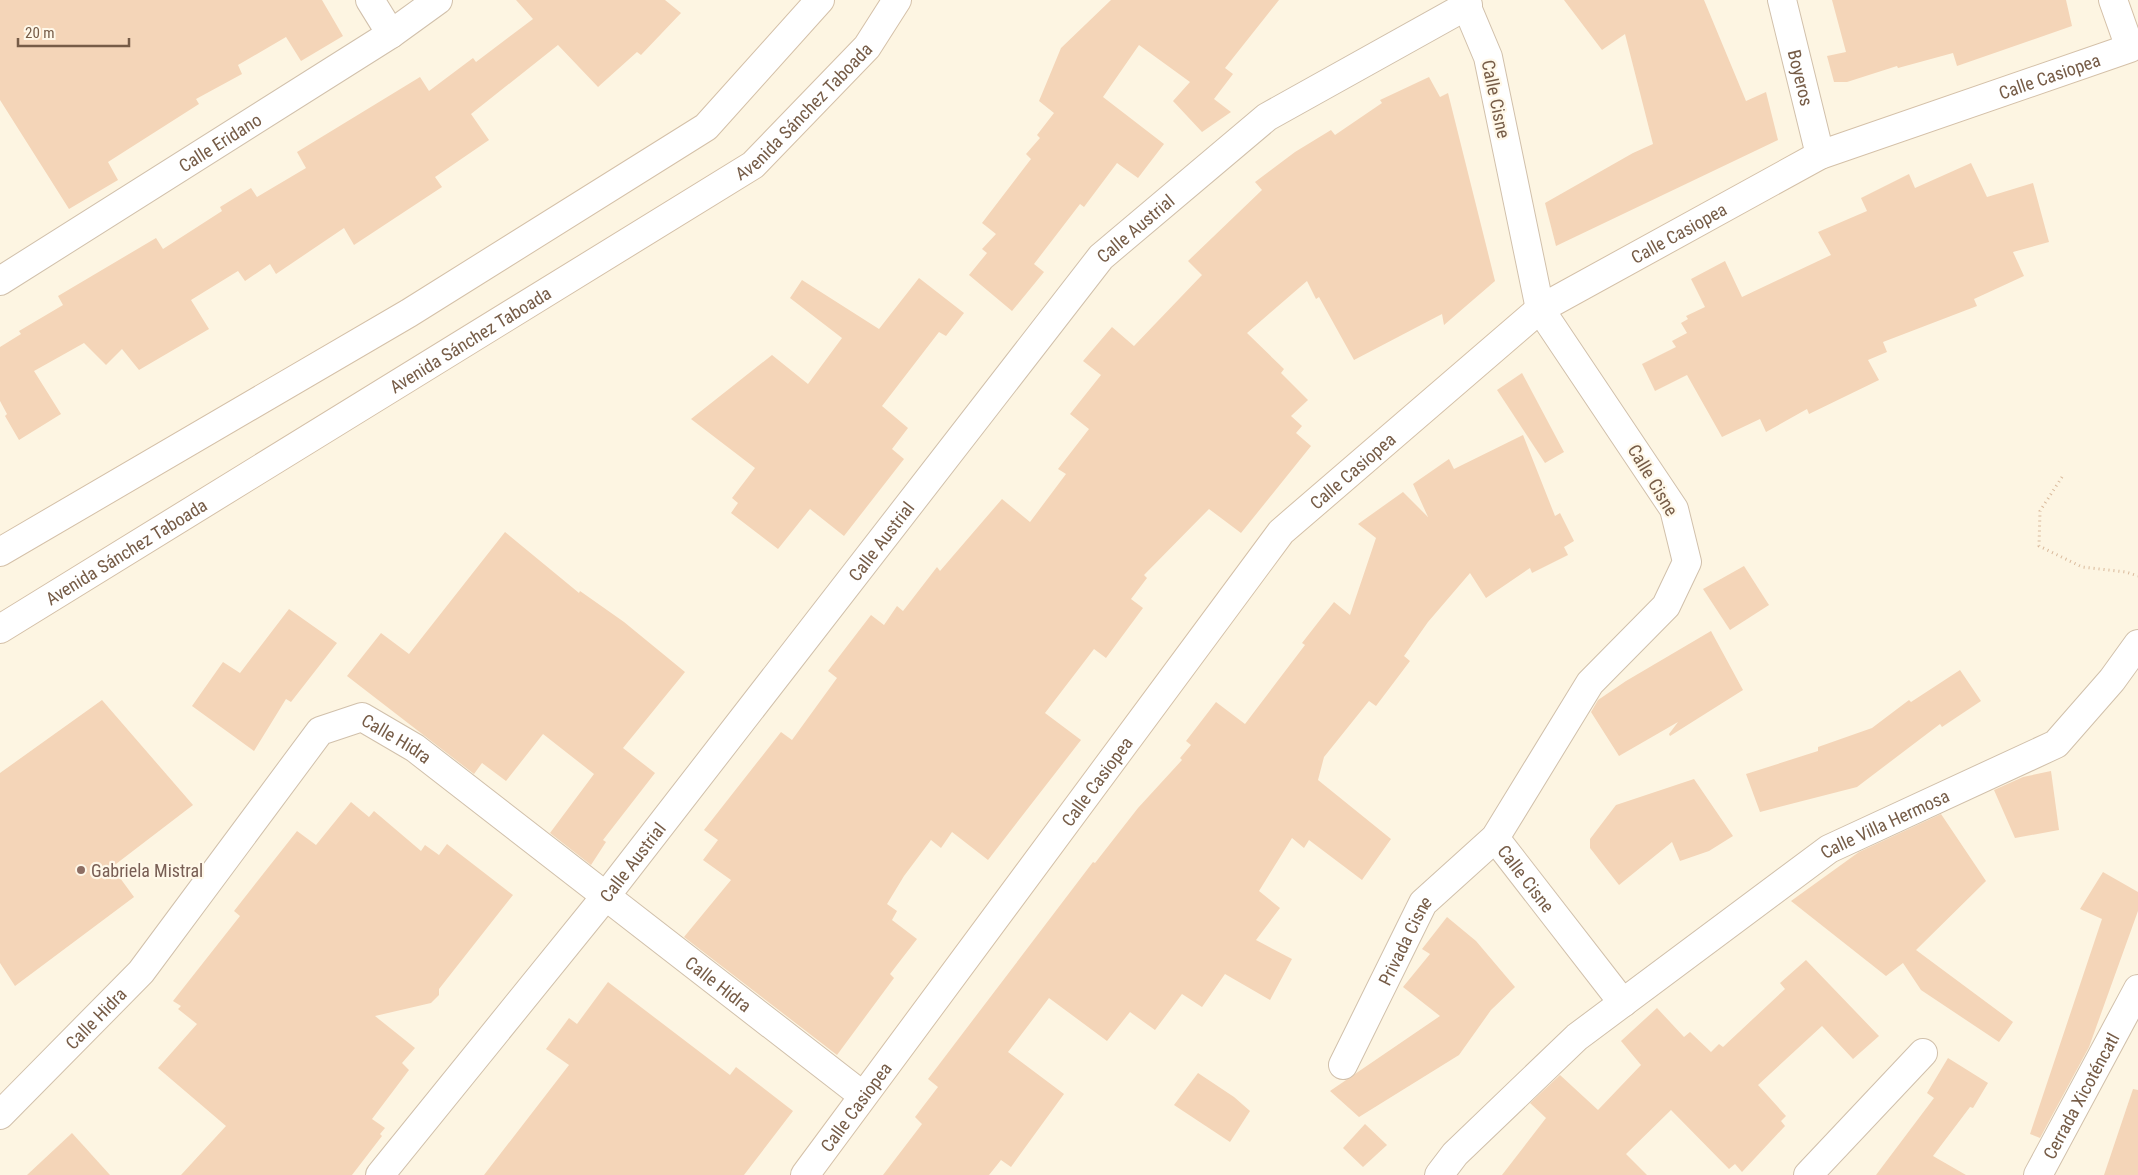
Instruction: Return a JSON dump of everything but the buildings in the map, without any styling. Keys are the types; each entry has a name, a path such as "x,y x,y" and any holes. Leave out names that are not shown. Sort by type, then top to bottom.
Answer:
{"street":[{"path":"370,0 391,34"},
{"name":"Calle Eridano","path":"0,281 391,34 438,0"},
{"path":"0,552 409,313 706,126 820,0"},
{"name":"Avenida Sánchez Taboada","path":"0,629 753,165 867,47 896,0"},
{"name":"Boyeros","path":"1782,0 1820,154"},
{"name":"Calle Casiopea","path":"805,1175 862,1095 1281,532 1540,309 1820,154 2130,48 2113,0"},
{"name":"Calle Cisne","path":"1466,3 1488,57 1540,309 1674,509 1687,562 1666,606 1590,683 1495,838 1623,1003"},
{"name":"Calle Austrial","path":"380,1175 606,897 1101,257 1267,117 1466,3"},
{"name":"Calle Villa Hermosa","path":"1439,1175 1455,1154 1570,1044 1830,849 2056,744 2112,680 2138,644"},
{"name":"Calle Hidra","path":"0,1115 141,972 320,731 362,717 416,748 862,1095"},
{"name":"Privada Cisne","path":"1343,1065 1423,903 1495,838"},
{"name":"Cerrada Xicoténcatl","path":"2038,1175 2138,989"},
{"path":"1808,1175 1924,1053"}],"path":[{"path":"2062,477 2040,511 2039,546 2082,567 2126,572 2138,576"}],"place":[{"name":"Gabriela Mistral","path":"81,870"}]}
